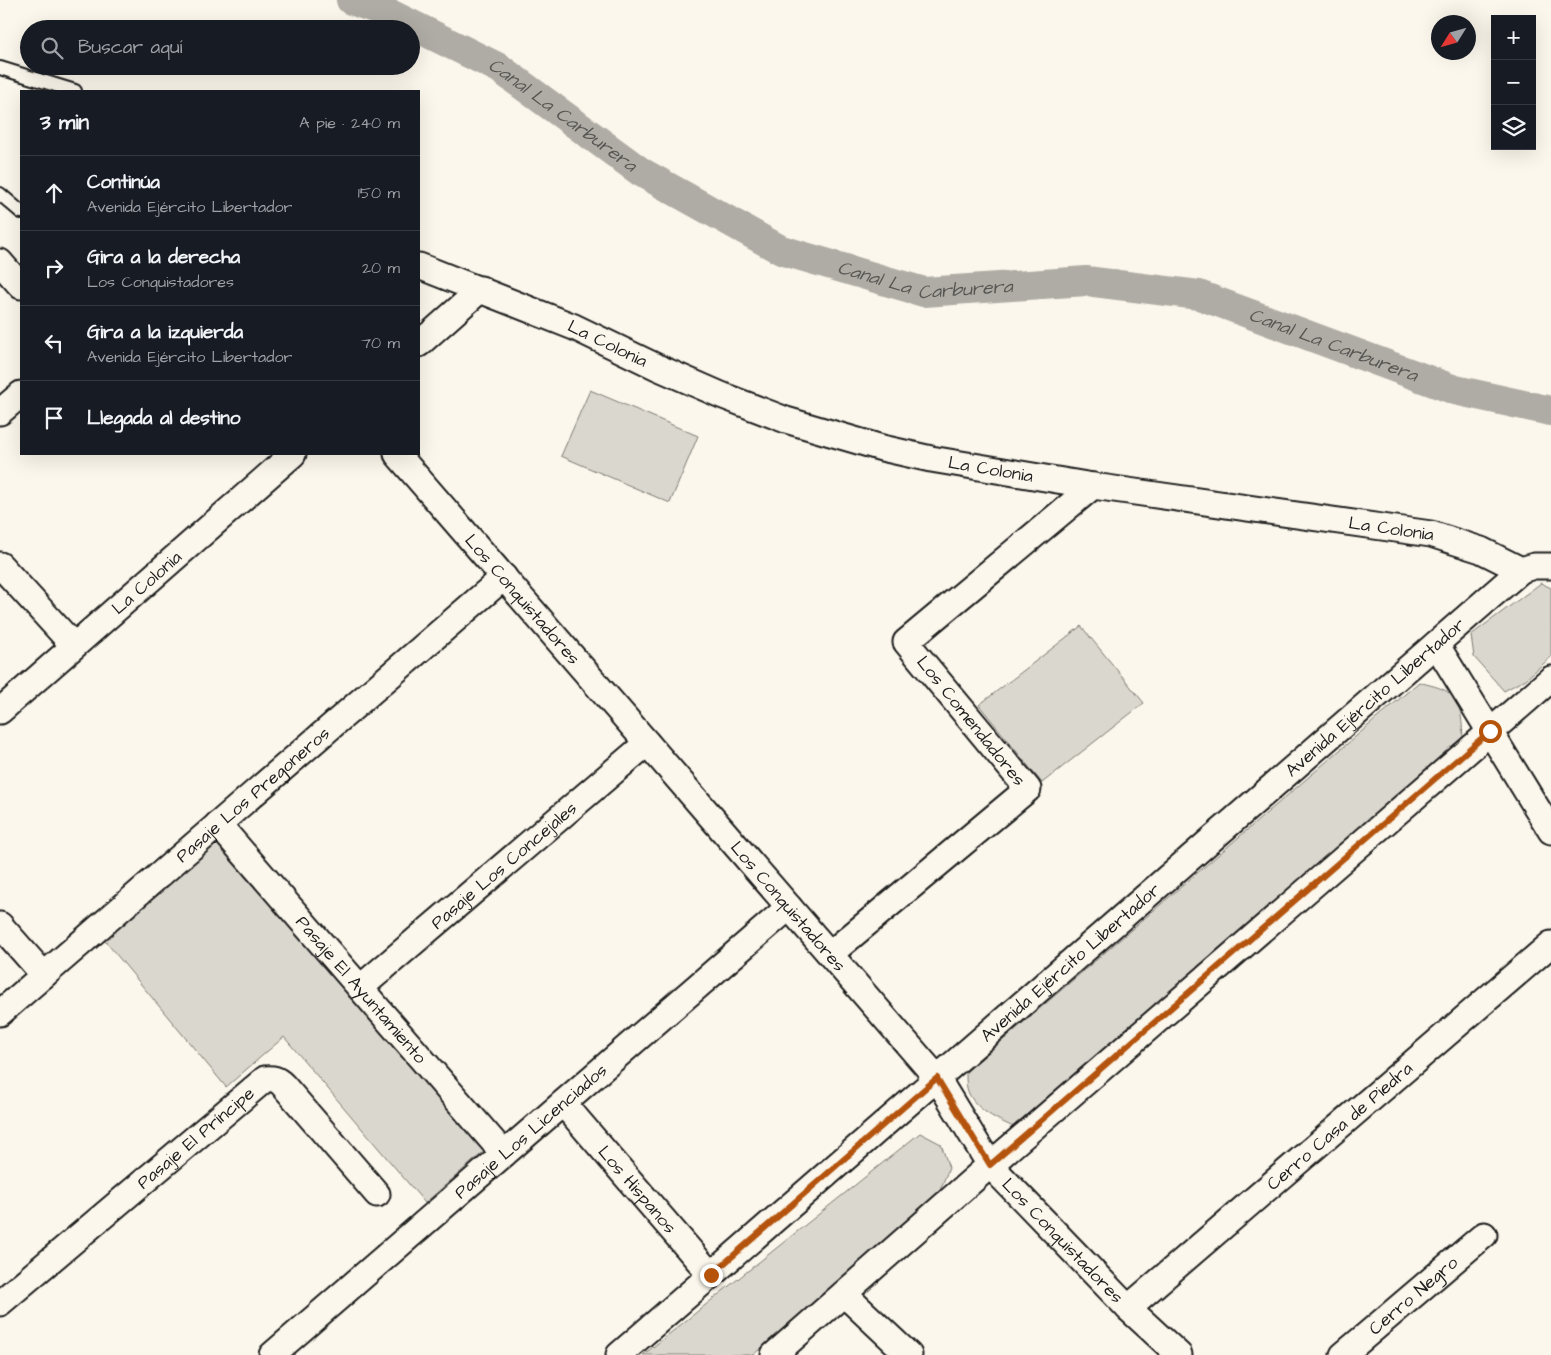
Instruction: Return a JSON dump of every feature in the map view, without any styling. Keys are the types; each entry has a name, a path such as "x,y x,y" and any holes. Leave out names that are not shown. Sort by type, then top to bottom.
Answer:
{"street":[{"path":"0,262 20,285"},
{"name":"La Colonia","path":"420,266 574,327 721,395 786,420 882,448 931,459 1093,486 1431,534 1481,550 1522,570"},
{"path":"420,343 481,289"},
{"path":"0,412 20,395"},
{"name":"La Colonia","path":"0,711 292,455"},
{"name":"Los Conquistadores","path":"398,455 937,1078 990,1165 1128,1308 1179,1355"},
{"name":"Los Comendadores","path":"830,954 1028,789 906,642 1093,486"},
{"path":"0,565 74,646"},
{"path":"1522,570 1534,566 1551,566"},
{"name":"Avenida Ejército Libertador","path":"619,1355 1522,570"},
{"name":"Pasaje Los Pregoneros","path":"0,1013 504,577"},
{"path":"1436,644 1551,831"},
{"path":"774,1355 990,1165 1551,679"},
{"name":"Pasaje Los Concejales","path":"360,988 647,743"},
{"name":"Pasaje El Ayuntamiento","path":"218,824 504,1154"},
{"name":"Pasaje Los Licenciados","path":"272,1355 789,907"},
{"path":"0,925 44,975"},
{"name":"Cerro Casa de Piedra","path":"1128,1308 1551,944"},
{"name":"Pasaje El Príncipe","path":"0,1303 265,1079 279,1080 377,1194"},
{"name":"Los Hispanos","path":"563,1103 711,1275"},
{"name":"Cerro Negro","path":"1343,1355 1484,1234"},
{"path":"844,1294 909,1355"}],"lane":[{"path":"0,68 20,74"},
{"path":"23,75 72,90"},
{"path":"0,194 20,211"}],"shaded area":[{"path":"590,390 698,436 670,503 561,456"},
{"path":"1541,583 1551,588 1551,657 1526,679 1504,691 1474,657 1471,635"},
{"path":"1081,626 1144,703 1042,783 979,705"},
{"path":"1419,682 1443,689 1457,702 1463,738 1018,1129 988,1113 975,1102 967,1088 966,1072"},
{"path":"220,834 488,1148 425,1203 284,1037 226,1087 101,936"},
{"path":"920,1133 941,1144 949,1168 939,1193 753,1355 643,1355"}],"waterway":[{"name":"Canal La Carburera","path":"351,0 402,20"},
{"name":"Canal La Carburera","path":"420,29 499,68 641,172 781,250 924,292 1086,281 1199,295 1455,390 1551,411"}],"route":[{"path":"711,1275 937,1078 990,1165 1490,731"}]}
